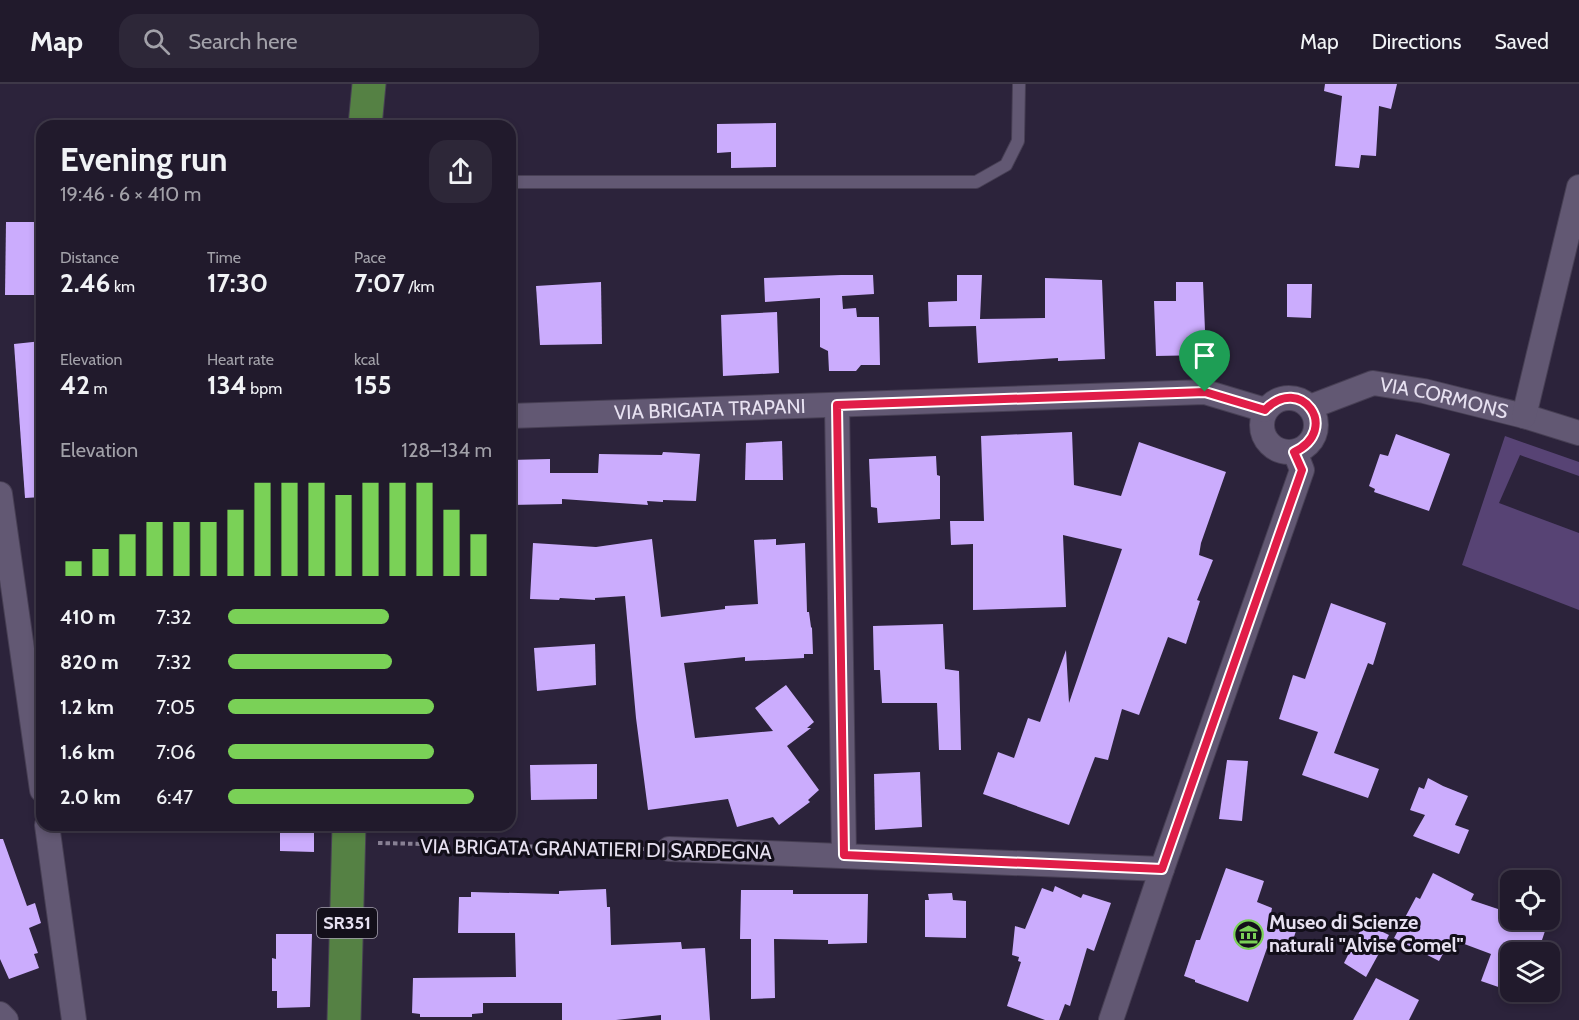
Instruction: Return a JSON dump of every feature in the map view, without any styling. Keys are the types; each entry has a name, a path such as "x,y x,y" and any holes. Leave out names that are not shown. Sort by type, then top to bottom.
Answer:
{"main road":[{"path":"366,120 369,84"},
{"name":"SR351","path":"344,1020 349,834"}],"street":[{"path":"1524,416 1579,187"},
{"name":"VIA CORMONS","path":"1310,407 1373,383 1424,391 1524,416 1579,433"},
{"name":"VIA BRIGATA TRAPANI","path":"516,416 1205,392 1265,410"},
{"path":"1292,397 1310,407 1315,416 1316,428 1305,447 1294,452 1283,452 1273,448 1265,440 1261,420 1265,410 1272,403 1281,398 1292,397"},
{"path":"837,405 844,855"},
{"path":"1111,1020 1302,470 1294,452"},
{"path":"0,494 36,748"},
{"path":"48,831 74,1020"},
{"name":"VIA BRIGATA GRANATIERI DI SARDEGNA","path":"669,849 1162,869"},
{"path":"0,1014 6,1020"}],"lane":[{"path":"516,182 976,182 1006,165 1018,141 1019,84"}],"path":[{"name":"VIA BRIGATA GRANATIERI DI SARDEGNA","path":"349,834 669,849"}],"shaded area":[{"path":"1505,436 1579,462 1579,476 1520,455 1499,503 1579,533 1579,610 1462,565"}],"building":[{"path":"1325,84 1397,84 1391,109 1379,106 1376,156 1361,155 1359,168 1335,166 1342,96 1324,91"},
{"path":"776,123 776,167 731,168 731,152 717,153 717,124"},
{"path":"6,222 36,222 36,295 5,295"},
{"path":"873,275 874,294 842,296 843,309 856,308 857,317 879,317 880,365 861,365 856,371 829,371 828,351 820,347 820,298 765,302 764,278"},
{"path":"957,275 982,275 980,319 1045,318 1045,278 1102,280 1105,359 1058,361 1058,358 978,363 976,326 929,327 928,302 957,301"},
{"path":"601,282 602,344 540,345 536,286"},
{"path":"1176,282 1203,282 1206,355 1156,356 1154,301 1176,301"},
{"path":"1287,284 1312,284 1311,318 1287,317"},
{"path":"777,312 779,373 723,376 721,315"},
{"path":"36,342 36,497 25,498 14,344"},
{"path":"1072,432 1074,485 1121,496 1139,442 1226,472 1201,543 1199,555 1213,560 1197,600 1200,601 1186,644 1168,637 1139,715 1122,709 1108,760 1095,757 1069,825 983,794 998,752 1014,758 1028,718 1040,722 1066,650 1069,703 1122,549 1063,535 1066,607 973,610 973,544 951,545 950,521 984,521 981,436"},
{"path":"1396,434 1450,454 1429,511 1374,492 1375,489 1369,486 1380,454 1388,456"},
{"path":"782,441 783,480 745,480 746,443"},
{"path":"663,452 700,454 696,501 647,501 648,505 562,499 562,504 516,505 516,460 550,459 550,473 598,473 599,454 662,455"},
{"path":"936,456 937,475 940,476 940,519 878,523 877,508 871,507 869,459"},
{"path":"652,539 661,617 725,609 725,606 758,604 754,540 776,539 776,545 805,543 807,612 809,612 812,628 813,654 804,654 804,658 745,661 745,657 684,663 695,738 773,731 755,708 786,685 814,722 807,728 811,728 787,746 819,790 808,800 810,802 779,825 773,817 737,827 728,799 648,810 636,718 625,596 595,598 595,600 530,599 533,543 596,547"},
{"path":"1331,603 1386,623 1373,665 1368,663 1334,753 1379,769 1368,798 1302,775 1318,732 1279,719 1293,675 1305,679"},
{"path":"943,624 945,669 959,671 961,750 939,750 937,703 882,703 880,670 874,670 873,626"},
{"path":"595,644 596,685 537,691 534,648"},
{"path":"1227,760 1248,761 1242,821 1219,819"},
{"path":"597,764 597,799 531,800 530,765"},
{"path":"920,772 922,827 875,830 874,774"},
{"path":"1428,778 1468,796 1455,825 1469,830 1459,854 1413,836 1425,815 1410,810 1419,787 1424,789"},
{"path":"280,831 314,831 314,852 280,851"},
{"path":"0,839 3,839 27,906 35,903 41,923 29,928 38,953 34,954 39,968 9,979 0,959"},
{"name":"Museo di Scienze naturali \"Alvise Comel\"","path":"1226,868 1264,881 1257,902 1272,908 1270,918 1297,928 1288,955 1267,948 1248,1002 1184,976 1196,940 1200,940"},
{"path":"1433,873 1474,894 1471,900 1500,910 1500,930 1545,930 1541,942 1500,942 1500,988 1481,981 1491,954 1451,939 1439,961 1394,938 1416,897 1420,899"},
{"path":"1055,886 1081,898 1083,894 1111,903 1094,951 1087,948 1070,1006 1065,1004 1059,1020 1045,1020 1007,1006 1021,962 1018,961 1019,957 1012,955 1015,926 1025,929 1042,888 1053,892"},
{"path":"606,889 607,907 610,907 611,945 681,942 682,949 705,948 710,1020 661,1020 661,1015 616,1020 562,1020 562,1003 483,1003 483,1013 472,1014 472,1017 420,1017 420,1014 412,1013 413,978 516,977 515,933 458,933 459,897 471,897 471,892 559,894 559,891"},
{"path":"741,890 793,890 793,894 868,894 867,943 828,944 828,940 774,939 775,998 751,999 751,939 740,939"},
{"path":"952,893 953,900 966,901 966,938 925,937 925,900 929,900 928,894"},
{"path":"1364,923 1389,935 1366,977 1344,963"},
{"path":"276,934 312,934 310,1007 277,1008 277,991 272,991 272,958 276,959"},
{"path":"1376,978 1419,1000 1409,1020 1353,1020"}],"place":[{"name":"Museo di Scienze naturali \"Alvise Comel\"","path":"1248,934"}],"route":[{"path":"1205,392 1265,410 1281,398 1292,397 1310,407 1315,416 1316,428 1305,447 1294,452 1302,470 1162,869 844,855 837,405 1205,392"}]}
